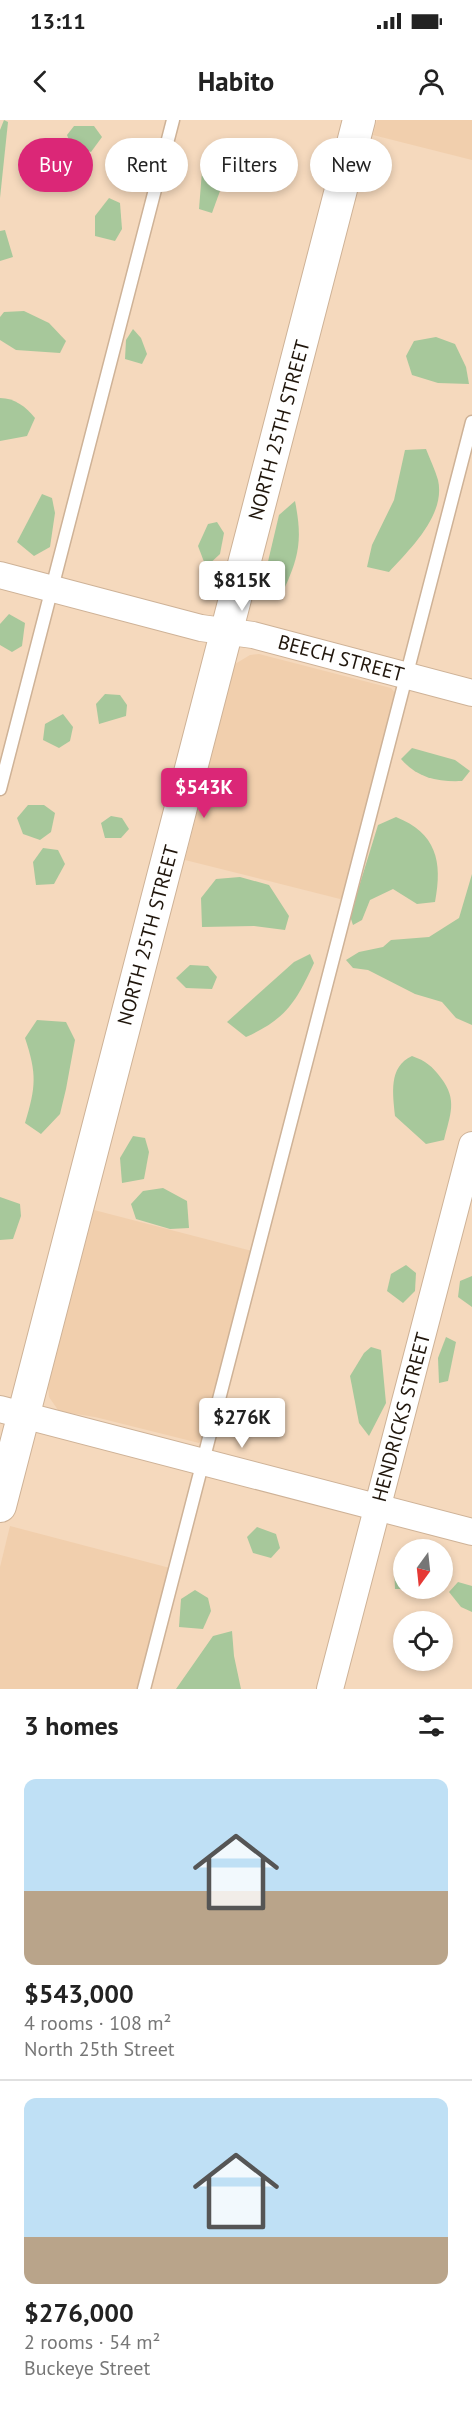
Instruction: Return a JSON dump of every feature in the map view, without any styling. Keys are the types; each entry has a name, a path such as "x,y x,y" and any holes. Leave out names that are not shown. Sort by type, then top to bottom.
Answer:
{"street":[{"name":"NORTH 25TH STREET","path":"0,1506 12,1412 227,632 359,120"},
{"name":"BEECH STREET","path":"0,575 201,628 253,635 472,693"},
{"name":"HENDRICKS STREET","path":"330,1689 472,1144"},
{"path":"12,1412 472,1532"}],"lane":[{"path":"0,789 173,120"},
{"path":"144,1689 472,422"}],"shaded area":[{"path":"377,120 472,120 472,160 392,138 373,135"},
{"path":"259,654 391,688 396,694 344,900 185,860 235,664 250,655"},
{"path":"94,1210 252,1251 202,1441 199,1443 95,1417 63,1412 58,1410 49,1397 48,1387"},
{"path":"10,1526 170,1568 137,1689 0,1689 0,1567"}],"green space":[{"path":"4,120 8,122 0,198 0,130"},
{"path":"74,126 94,126 102,137 93,149 93,138 68,138 67,135"},
{"path":"200,192 220,192 212,213 199,209"},
{"path":"109,198 120,203 122,229 115,241 95,236 95,216"},
{"path":"5,230 13,257 0,261 0,231"},
{"path":"24,311 49,323 66,341 60,353 16,350 0,340 0,317 4,312"},
{"path":"133,329 141,338 147,354 142,364 125,359 126,340"},
{"path":"436,337 455,344 466,367 469,384 438,383 412,375 406,356 414,341"},
{"path":"0,398 20,404 35,418 27,436 0,441"},
{"path":"426,449 438,480 437,506 432,518 416,542 389,572 367,567 372,545 394,500 405,450"},
{"path":"42,494 52,498 55,513 50,547 34,556 17,542"},
{"path":"295,501 299,535 297,555 285,587 266,570 279,515"},
{"path":"217,522 224,533 220,554 206,567 198,546 208,524"},
{"path":"9,614 25,623 22,646 12,652 0,645 0,624"},
{"path":"105,694 120,695 127,705 126,716 99,724 96,704"},
{"path":"63,714 73,727 70,741 59,748 43,740 45,724"},
{"path":"412,748 455,760 470,771 462,781 428,778 414,771 401,759"},
{"path":"28,805 44,805 55,813 51,832 40,840 23,834 17,818"},
{"path":"111,816 122,818 129,829 121,838 105,838 101,823"},
{"path":"396,817 420,831 434,850 438,874 435,902 417,904 393,889 370,900 362,920 353,925 350,916 378,825"},
{"path":"43,848 58,850 65,864 54,884 36,885 33,862"},
{"path":"472,874 472,1025 456,1018 442,1002 415,994 368,970 353,968 346,960 359,952 383,947 391,940 429,937 459,918"},
{"path":"240,877 269,885 289,916 285,930 254,926 202,927 201,898 216,879"},
{"path":"310,954 314,963 308,977 295,999 280,1016 246,1037 227,1022 294,962"},
{"path":"190,965 208,966 217,977 212,989 186,988 176,978"},
{"path":"37,1020 66,1022 75,1040 60,1114 41,1134 25,1123 34,1080 32,1061 25,1038"},
{"path":"412,1056 432,1067 449,1093 451,1108 444,1140 426,1144 395,1116 393,1090 396,1074 404,1061"},
{"path":"133,1136 145,1138 149,1152 144,1179 122,1183 120,1158"},
{"path":"163,1188 187,1201 189,1228 170,1229 136,1219 131,1204 143,1191"},
{"path":"0,1197 20,1204 21,1216 13,1239 0,1240"},
{"path":"406,1265 416,1273 415,1291 403,1303 387,1291 391,1274"},
{"path":"472,1276 472,1307 458,1297 460,1281"},
{"path":"446,1337 456,1342 448,1381 439,1383 438,1358"},
{"path":"371,1347 381,1350 386,1403 369,1436 359,1423 350,1376 364,1353"},
{"path":"257,1527 276,1534 280,1548 271,1558 253,1553 247,1537"},
{"path":"458,1582 472,1586 472,1612 461,1607 453,1597 453,1588"},
{"path":"195,1590 208,1598 211,1611 203,1629 179,1627 181,1599"},
{"path":"232,1631 234,1656 241,1689 176,1689 213,1636"}]}
